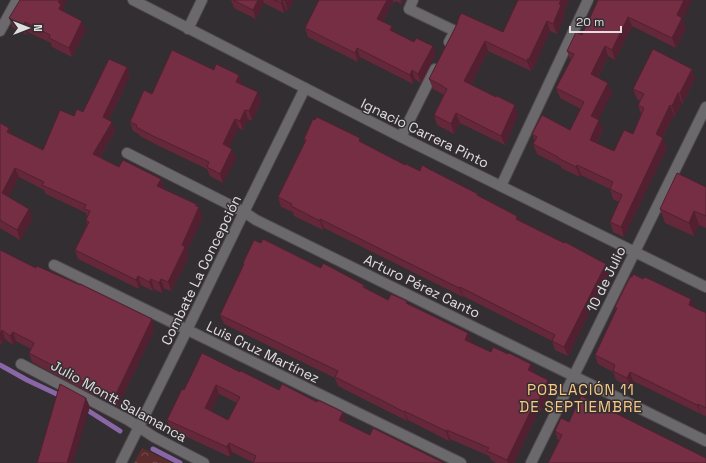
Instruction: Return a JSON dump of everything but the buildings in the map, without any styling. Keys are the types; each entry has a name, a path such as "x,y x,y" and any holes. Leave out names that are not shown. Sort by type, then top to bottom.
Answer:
{"street":[{"path":"0,31 17,0"},
{"name":"Ignacio Carrera Pinto","path":"133,0 401,137 706,287"},
{"path":"188,29 202,0"},
{"path":"401,137 455,31 408,9 413,0"},
{"path":"501,186 588,0"},
{"name":"Combate La Concepción","path":"121,463 305,88"},
{"name":"10 de Julio","path":"531,463 706,107"},
{"name":"Arturo Pérez Canto","path":"127,153 244,212 256,220 706,441"},
{"name":"Luis Cruz Martínez","path":"54,265 461,463"},
{"name":"Julio Montt Salamanca","path":"21,364 128,420 154,437 204,463"}],"green space":[{"path":"142,448 172,463 134,463"}],"waterway":[{"path":"0,365 63,397"},
{"path":"84,408 120,431"},
{"path":"153,449 180,463"}],"district":[{"name":"POBLACIÓN 11 DE SEPTIEMBRE","path":"581,398"}]}
